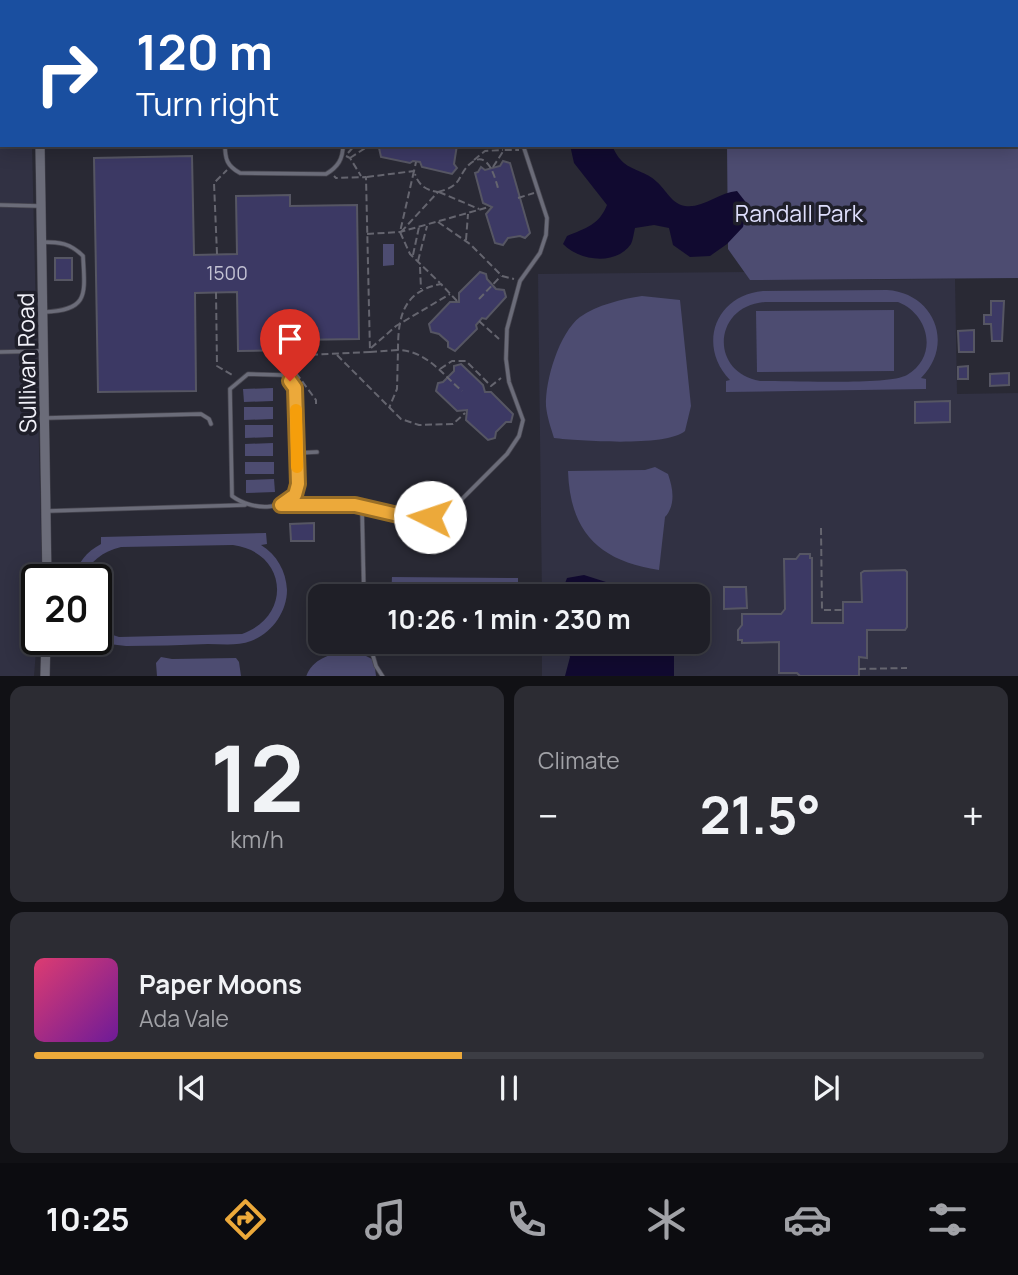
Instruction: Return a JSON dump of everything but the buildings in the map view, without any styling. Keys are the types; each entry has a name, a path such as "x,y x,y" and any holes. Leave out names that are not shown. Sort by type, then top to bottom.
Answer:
{"street":[{"name":"Sullivan Road","path":"40,147 47,564"},
{"path":"45,676 46,655"}],"lane":[{"path":"225,147 225,161 240,173 326,174 335,169 344,156 343,147"},
{"path":"48,511 294,505 362,507 398,515 430,517 458,503 491,472 519,436 523,420 508,376 507,329 520,281 540,253 547,235 547,218 524,147"},
{"path":"0,205 41,206"},
{"path":"42,242 59,242 72,246 83,256 84,287 80,302 69,311 44,312"},
{"path":"0,352 45,351"},
{"path":"249,505 232,496 230,389 248,374 282,375 295,388 298,484 295,495 281,505"},
{"path":"46,418 201,414 209,419 211,424"},
{"path":"297,453 317,452"},
{"path":"362,507 364,584"},
{"path":"372,654 382,676"}],"path":[{"path":"353,147 344,156 350,158 364,177 370,352"},
{"path":"350,158 367,147"},
{"path":"493,168 504,150"},
{"path":"400,232 438,192 456,184 471,163 485,151 526,151"},
{"path":"471,163 482,161 493,168 498,188"},
{"path":"416,162 400,232 405,247 412,256 457,301"},
{"path":"217,254 214,183 230,167"},
{"path":"330,172 336,178 414,171"},
{"path":"414,171 425,189 481,209"},
{"path":"411,187 416,183 420,184"},
{"path":"519,198 538,192"},
{"path":"367,234 400,232 489,207"},
{"path":"466,241 468,212"},
{"path":"437,222 466,241 502,276 520,281"},
{"path":"421,290 419,263 427,225"},
{"path":"412,256 419,227"},
{"path":"479,299 502,276"},
{"path":"389,409 397,389 398,325 405,306 421,290 441,284"},
{"path":"216,292 218,366 241,380"},
{"path":"370,348 398,325 451,294"},
{"path":"479,321 506,346"},
{"path":"290,381 305,355 398,350 419,354 462,391"},
{"path":"336,355 401,419 419,425 453,424 465,413"},
{"path":"439,370 452,361 466,361 491,386"},
{"path":"295,372 316,400 316,404"},
{"path":"486,391 498,379 508,376"},
{"path":"821,528 822,610 843,610"},
{"path":"859,669 907,668"}],"shaded area":[{"path":"0,147 32,147 42,564 21,564 21,655 36,655 34,676 0,676"},
{"path":"570,147 613,147 624,163 653,179 673,200 685,206 698,205 737,191 748,205 743,227 727,244 710,256 690,257 673,245 669,228 654,225 635,228 631,244 616,256 597,259 578,254 563,244 567,236 596,221 607,205 574,163"},
{"path":"745,272 751,280 955,279 957,394 1018,393 1018,676 542,676 542,654 710,654 710,584 542,584 538,274"},
{"path":"584,575 608,584 565,584 567,578"},
{"path":"569,654 674,654 674,676 565,676"}],"green space":[{"name":"Randall Park","path":"727,147 1018,147 1018,278 750,280 728,249"},
{"path":"383,244 394,244 394,265 383,266"},
{"path":"887,290 903,293 917,300 934,322 938,336 937,350 931,365 921,378 926,379 926,389 726,392 726,381 730,380 720,367 714,352 716,324 733,302 763,291","holes":["765,302 898,302 917,316 926,336 923,357 917,367 907,375 859,381 760,381 743,375 732,365 725,353 727,326 735,315 748,306"]},
{"path":"642,296 680,300 691,406 685,431 675,436 642,441 554,438 547,414 546,396 555,358 572,324 594,309"},
{"path":"894,310 894,371 757,372 756,311"},
{"path":"273,388 273,401 244,402 243,389"},
{"path":"244,407 273,407 273,419 244,420"},
{"path":"245,425 273,425 273,437 245,438"},
{"path":"273,443 273,456 245,456 245,444"},
{"path":"245,462 274,462 274,474 245,474"},
{"path":"655,467 668,474 673,496 665,517 659,570 620,559 604,551 592,540 575,511 568,471 645,470"},
{"path":"274,479 275,492 246,493 246,480"},
{"path":"266,533 267,544 261,545 280,564 285,576 287,590 281,614 265,633 246,643 112,644 112,635 119,637 242,634 258,625 270,613 276,600 277,585 273,571 264,559 251,550 233,545 121,547 97,558 92,564 79,564 101,544 101,537"},
{"path":"392,577 518,578 518,584 392,584"},
{"path":"334,654 362,654 374,660 376,676 306,676 317,662"},
{"path":"161,657 236,658 241,676 157,676 156,663"}],"slow traffic":[{"path":"296,410 297,467"}],"route":[{"path":"290,381 295,388 298,484 295,495 281,505 355,505 398,515 430,517"}]}
